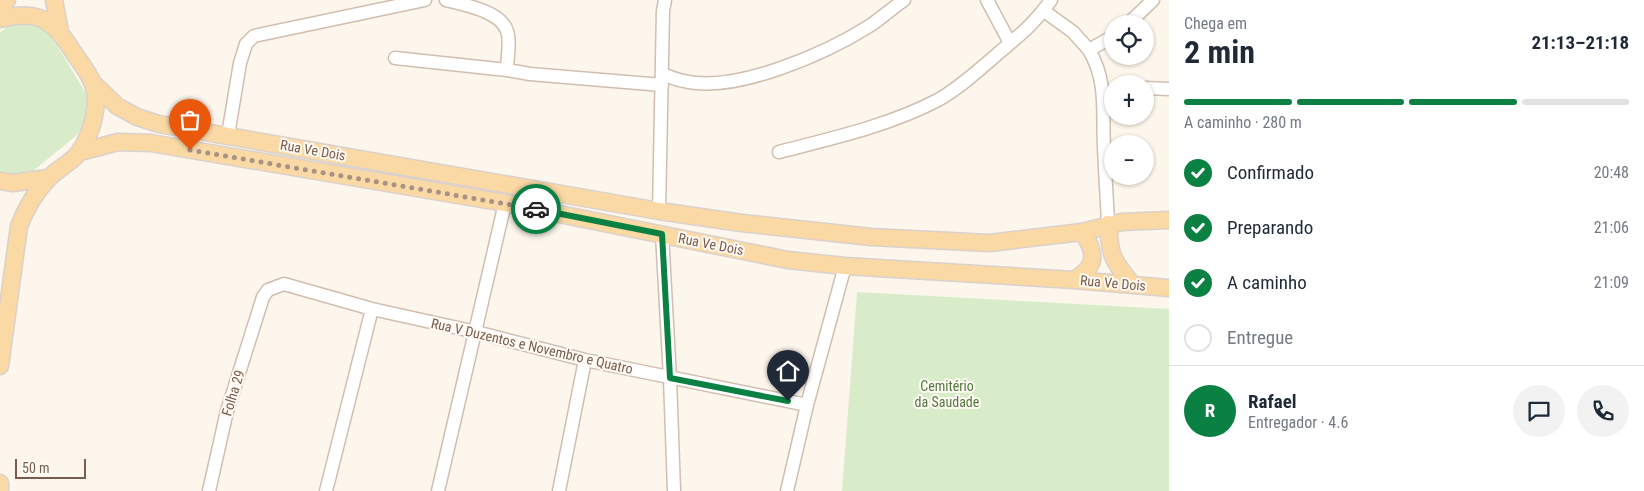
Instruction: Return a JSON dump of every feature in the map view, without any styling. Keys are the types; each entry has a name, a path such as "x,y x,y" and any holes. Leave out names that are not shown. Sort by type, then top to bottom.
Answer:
{"main road":[{"path":"0,12 7,0"},
{"path":"54,0 60,32"},
{"path":"0,18 20,14 38,16 60,32 93,83 96,109 93,124 80,152 48,178 27,206 19,226 0,366"},
{"name":"Rua Ve Dois","path":"93,83 117,106 137,117 159,124 742,224 871,237 989,243 1082,232 1122,222 1169,220"},
{"name":"Rua Ve Dois","path":"80,152 118,142 151,143 504,203 788,260 845,266 1074,280 1169,288"},
{"path":"0,181 13,183 48,178"},
{"path":"1108,224 1109,245 1113,259 1133,285"},
{"path":"1074,280 1085,273 1091,264 1093,254 1082,232"},
{"path":"0,483 0,491"}],"street":[{"path":"228,135 240,64 246,44 254,36 425,0"},
{"path":"446,0 477,8 499,18 507,30 507,70"},
{"path":"659,211 663,11 665,0"},
{"path":"395,58 530,74 709,84 739,80 781,68 839,42 870,25 904,0"},
{"path":"987,0 1010,43"},
{"path":"779,152 857,132 906,114 939,99 971,77 1036,21 1051,0"},
{"path":"1137,15 1153,0"},
{"path":"1044,11 1073,32 1089,50 1104,80"},
{"path":"1089,50 1104,42"},
{"path":"1154,88 1169,89"},
{"path":"1105,125 1104,146 1108,224"},
{"path":"438,491 476,332 504,203"},
{"path":"662,234 674,491"},
{"path":"787,491 807,405 845,266"},
{"name":"Rua V Duzentos e Novembro e Quatro","path":"263,297 268,290 284,284 372,309 476,332 585,360 807,405"},
{"name":"Folha 29","path":"208,491 227,411 263,297"},
{"path":"326,491 372,309"},
{"path":"559,491 585,360"}],"green space":[{"path":"22,22 38,25 49,32 85,92 88,108 83,126 76,136 34,170 19,174 0,173 0,33 8,26"},
{"name":"Cemitério da Saudade","path":"857,292 1169,309 1169,491 842,491"}],"way so far":[{"path":"190,150 536,209"}],"route":[{"path":"536,209 662,234 670,378 788,401"}]}
